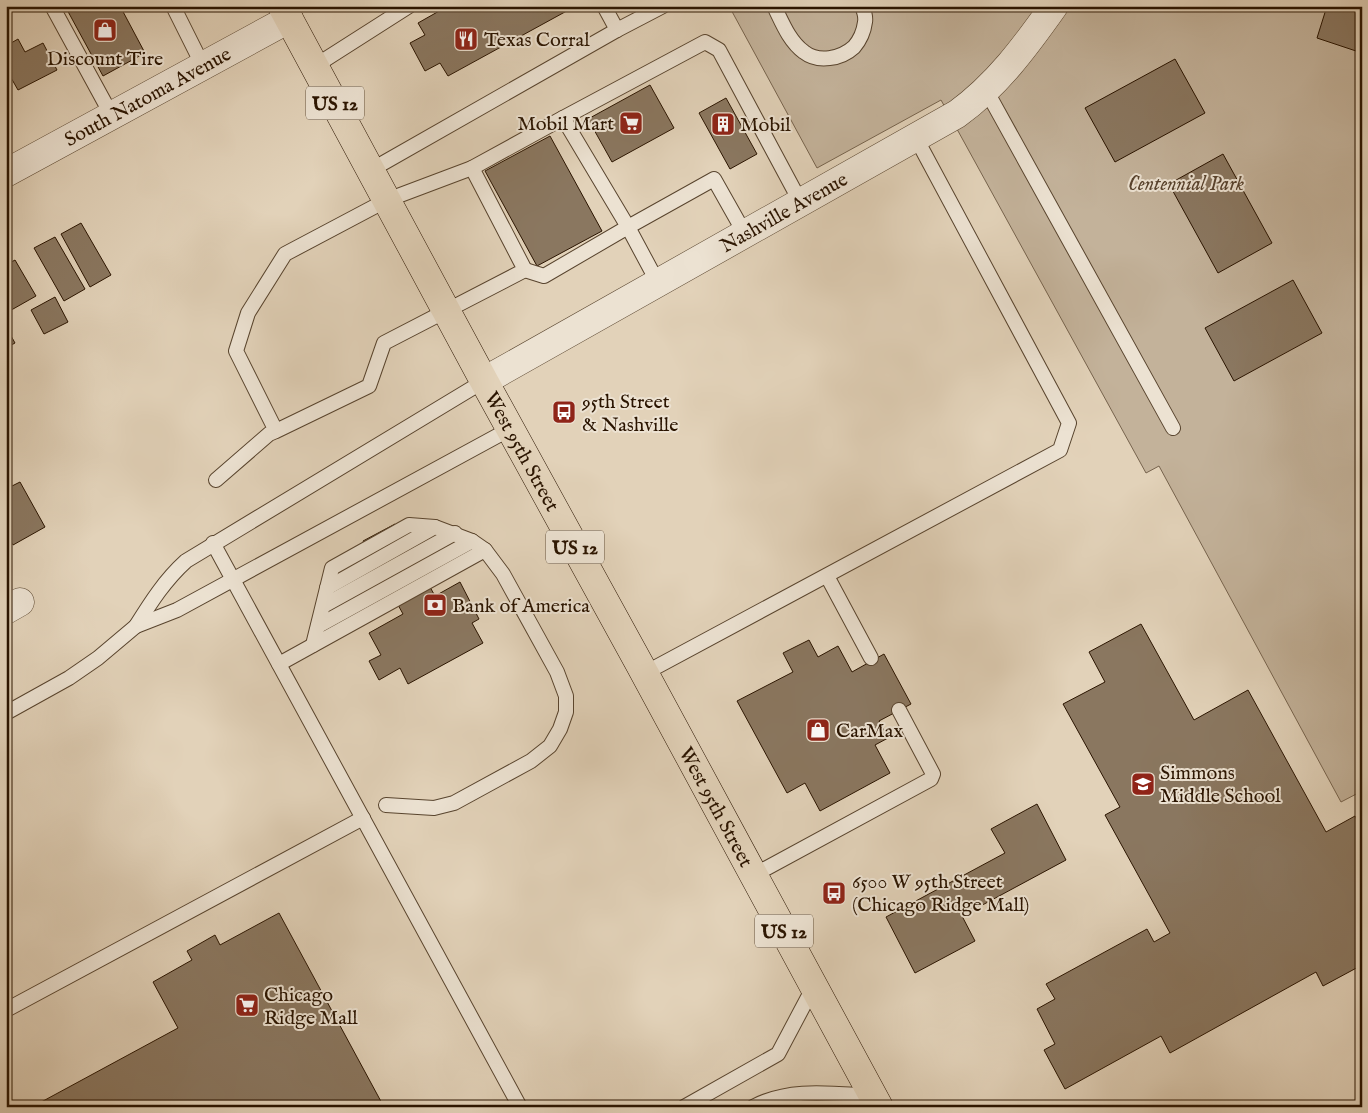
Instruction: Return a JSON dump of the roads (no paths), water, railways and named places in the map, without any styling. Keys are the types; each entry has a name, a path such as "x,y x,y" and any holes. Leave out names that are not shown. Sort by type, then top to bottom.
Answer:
{"main road":[{"name":"West 95th Street","path":"286,13 510,430 645,673 876,1101"}],"street":[{"name":"Nashville Avenue","path":"484,381 956,114 975,101 986,90 1024,48 1054,6"},
{"name":"South Natoma Avenue","path":"6,173 203,66 286,13"}],"lane":[{"path":"52,6 112,116"},
{"path":"174,6 203,66"},
{"path":"315,66 409,6"},
{"path":"604,6 617,30"},
{"path":"371,170 662,6"},
{"path":"774,6 791,39 804,52 816,58 829,59 843,54 854,46 862,33 866,19 862,6"},
{"path":"276,431 236,351 248,313 285,254 387,200 472,168 704,42 719,50 801,202"},
{"path":"986,90 1173,428"},
{"path":"563,118 628,227 658,283"},
{"path":"645,673 1060,450 1069,423 916,138"},
{"path":"472,168 525,270"},
{"path":"216,480 269,434 370,386 384,344 525,270 544,276 714,179 745,234"},
{"path":"136,626 151,600 170,575 186,561 484,381"},
{"path":"6,713 69,678 98,658 136,626 177,610 510,430"},
{"path":"314,645 332,568 409,526 435,527 455,533 485,550 503,574 557,672 566,696 566,712 560,729 550,746 531,761 454,803 434,808 386,805"},
{"path":"323,606 455,533"},
{"path":"318,626 472,541"},
{"path":"213,543 520,1107"},
{"path":"279,664 485,550"},
{"path":"827,576 871,658"},
{"path":"754,875 931,779 933,774 899,710"},
{"path":"6,1010 363,818"},
{"path":"684,1107 778,1054 814,986"},
{"path":"752,1107 780,1096 802,1093 876,1101"}],"place":[{"name":"Discount Tire","path":"105,30"},
{"name":"Texas Corral","path":"466,39"},
{"name":"Mobil Mart","path":"631,123"},
{"name":"Mobil","path":"723,124"},
{"name":"95th Street & Nashville","path":"564,412"},
{"name":"Bank of America","path":"435,605"},
{"name":"CarMax","path":"818,730"},
{"name":"Simmons Middle School","path":"1143,784"},
{"name":"6500 W 95th Street (Chicago Ridge Mall)","path":"834,893"},
{"name":"Chicago Ridge Mall","path":"247,1005"}],"park label":[{"name":"Centennial Park","path":"1186,183"}]}
